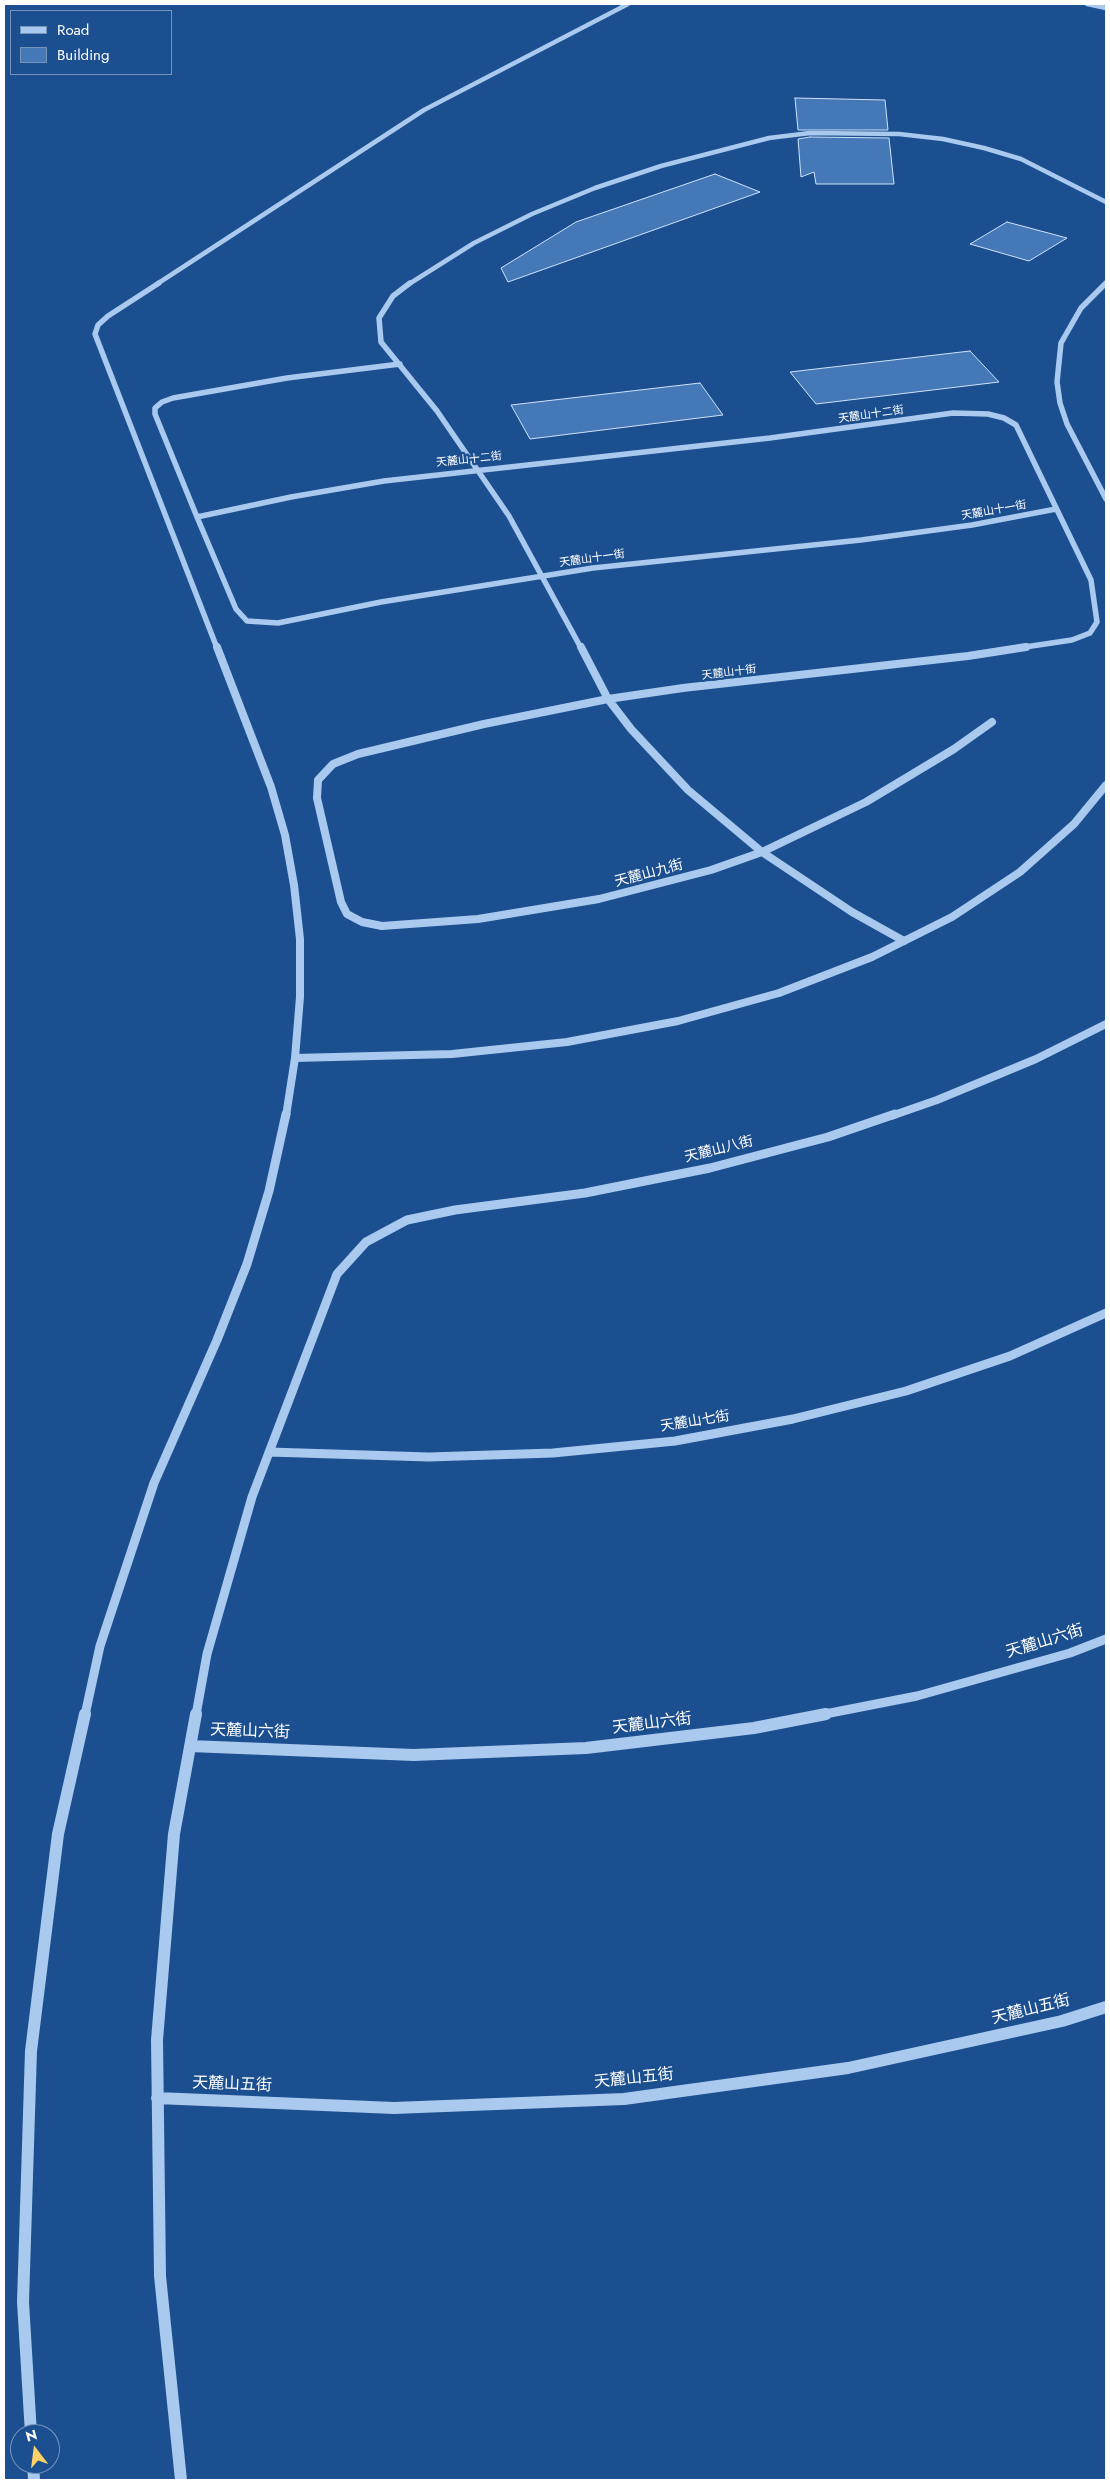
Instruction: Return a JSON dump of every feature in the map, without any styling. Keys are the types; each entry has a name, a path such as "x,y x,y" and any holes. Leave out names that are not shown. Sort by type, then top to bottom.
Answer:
{"street":[{"path":"30,2424 23,2302 31,2051 58,1834 100,1646 154,1483 217,1340 247,1264 269,1191 285,1123 295,1058 300,997 300,939 294,885 285,835 261,760 95,334 98,325 108,316 424,110 628,4"},
{"path":"1087,4 1106,8"},
{"path":"1106,284 1081,308 1070,325 1061,343 1056,382 1067,424 1106,499"},
{"path":"197,517 155,414 155,408 162,402 173,398 286,378 400,364"},
{"name":"天麓山十二街","path":"197,517 290,496 384,480 674,450 970,412 1004,418 1016,425 1056,509"},
{"name":"天麓山十一街","path":"197,517 236,609 247,621 278,623 381,602 644,561 918,533 1056,509"},
{"name":"天麓山九街","path":"329,848 340,902 347,914 362,922 382,926 478,919 599,899 675,881 762,852 866,802 954,749 992,722"},
{"path":"295,1058 452,1054 567,1042 678,1021 780,993 872,957 952,917 1020,872 1074,824 1106,785"},
{"name":"天麓山八街","path":"337,1274 366,1242 407,1220 455,1210 585,1193 710,1168 828,1137 937,1100 1036,1059 1106,1024"},
{"name":"天麓山七街","path":"269,1452 429,1457 553,1453 675,1441 793,1419 906,1391 1010,1356 1106,1313"},
{"name":"天麓山六街","path":"190,1746 414,1755 586,1748 655,1740 754,1728 917,1696 1070,1653 1106,1639"},
{"name":"天麓山五街","path":"157,2098 394,2108 624,2099 848,2068 1062,2021 1106,2007"}],"lane":[{"path":"904,941 844,907 762,852 688,790 657,760 608,699 543,576 478,469 437,411 381,342 379,318 393,296 420,276 474,243 550,206 653,168 769,138 810,133 899,134 943,139 1021,159 1106,202"},
{"name":"天麓山十街","path":"329,848 317,798 318,780 333,764 358,754 608,699 702,686 968,656 1072,640 1090,633 1097,622 1090,580 1056,509"},
{"path":"182,2480 160,2276 157,2098 157,2040 174,1834 207,1654 252,1497 337,1274"}],"building":[{"path":"795,98 885,100 888,130 798,130"},
{"path":"810,137 889,138 894,184 816,184 814,172 801,177 798,139"},
{"path":"715,174 760,192 508,282 501,268 576,222"},
{"path":"1007,222 1067,238 1029,261 970,244"},
{"path":"970,351 999,382 816,404 790,372"},
{"path":"700,383 723,415 530,439 511,405"}]}
